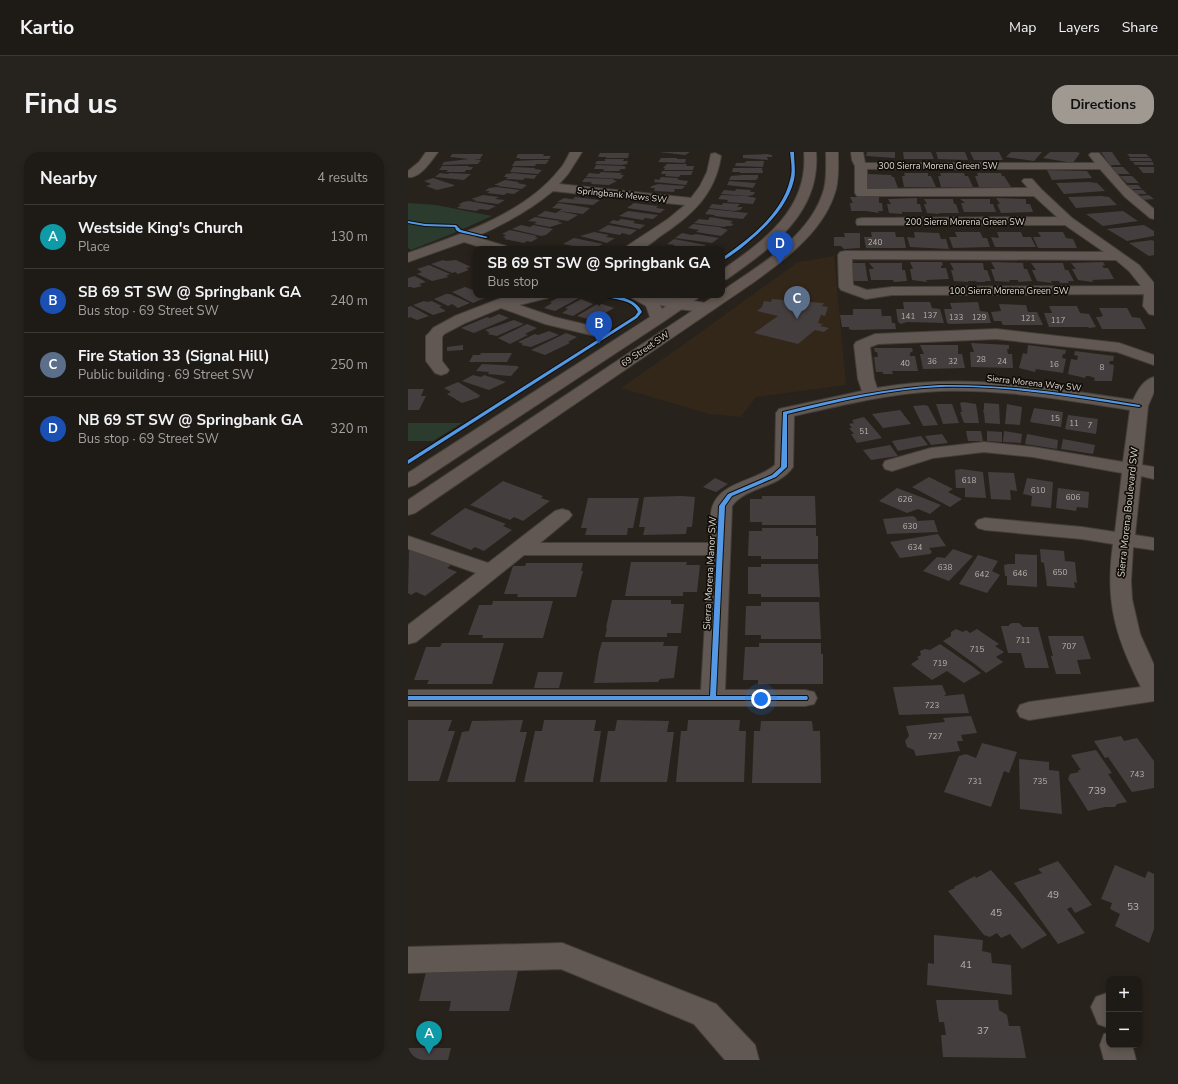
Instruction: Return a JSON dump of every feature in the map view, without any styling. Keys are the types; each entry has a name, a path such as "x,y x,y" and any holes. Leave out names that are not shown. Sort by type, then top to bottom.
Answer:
{"main road":[{"path":"725,272 776,234 794,213 801,202 808,182 810,152"},
{"name":"69 Street SW","path":"725,287 749,278 784,252 812,223 826,200 830,190 832,180 832,152"},
{"path":"642,298 653,304 658,319"},
{"name":"69 Street SW","path":"408,481 658,319 690,300"},
{"name":"69 Street SW","path":"408,509 690,300"}],"street":[{"path":"411,174 423,164 432,152"},
{"path":"408,258 462,237 515,212 550,188 564,174 572,163 576,152"},
{"path":"858,152 858,160 861,166 860,192 1037,192"},
{"path":"1094,152 1116,182 1133,200 1154,215"},
{"path":"636,246 675,220 702,193 712,173 715,156"},
{"name":"300 Sierra Morena Green SW","path":"861,166 1104,166"},
{"path":"1016,166 1037,192 1068,222 1119,256 1134,268 1153,291 1150,306 1154,311"},
{"name":"Springbank Mews SW","path":"550,188 694,202"},
{"name":"200 Sierra Morena Green SW","path":"862,222 1068,222"},
{"path":"462,237 491,246"},
{"path":"447,243 473,251"},
{"name":"100 Sierra Morena Green SW","path":"1119,256 845,256 846,287 866,295 892,291 1153,291"},
{"path":"441,370 434,361 434,336 436,333 448,325 516,298"},
{"path":"503,304 530,298"},
{"path":"669,298 690,300"},
{"path":"503,304 550,321 595,331"},
{"path":"871,394 866,379 862,345 875,339 996,334 1119,348 1154,360"},
{"name":"Sierra Morena Boulevard SW","path":"1154,382 1138,406 1121,560 1122,604 1130,638 1141,664 1154,688"},
{"name":"Sierra Morena Way SW","path":"785,413 871,394 916,388 987,386 1037,391 1138,406"},
{"name":"Sierra Morena Manor SW","path":"713,698 722,506 730,496 774,476 784,467 785,413"},
{"path":"892,465 931,453 984,447 1033,452 1154,473"},
{"path":"408,637 562,515"},
{"path":"985,524 1082,533 1154,544"},
{"path":"408,542 492,571"},
{"name":"Sierra Morena Manor SW","path":"519,549 720,549"},
{"path":"1029,711 1154,693"},
{"path":"408,698 805,698"},
{"path":"408,960 562,956 705,1014 743,1056 743,1060"},
{"path":"1117,1048 1120,1060"}],"shaded area":[{"path":"834,256 846,385 756,397 741,417 709,414 621,388 798,262"}],"green space":[{"path":"408,203 436,205 492,216 411,250 408,248"},
{"path":"408,423 462,423 433,441 408,441"}],"building":[{"path":"659,152 690,152 685,155"},
{"path":"867,152 895,152 895,158 866,156"},
{"path":"903,152 931,152 934,159 904,159"},
{"path":"936,152 965,152 968,160 938,159"},
{"path":"970,152 999,152 1003,160 974,160"},
{"path":"1011,152 1042,152 1034,161 1006,157"},
{"path":"1050,152 1080,153 1073,163 1043,158"},
{"path":"1101,152 1112,152 1121,165 1110,165"},
{"path":"600,153 629,153 628,158 606,158 598,157"},
{"path":"452,154 483,154 480,159 474,160 481,160 478,164 442,165 444,162 469,159 450,157"},
{"path":"518,154 544,154 543,156 551,156 549,159 519,159 520,158 516,158"},
{"path":"1127,154 1154,154 1154,157 1130,157"},
{"path":"743,155 772,155 772,157 767,157 768,160 743,158"},
{"path":"661,158 686,159 685,163 658,162"},
{"path":"1129,158 1154,158 1154,161 1131,161"},
{"path":"605,159 624,159 623,161 628,161 627,164 621,165 595,164 597,161 605,161"},
{"path":"549,160 546,164 536,164 535,166 512,166 515,161"},
{"path":"747,161 764,161 763,167 735,166 736,163 744,163"},
{"path":"1133,162 1154,162 1154,165 1135,165"},
{"path":"667,164 687,164 686,166 694,166 693,170 664,170 665,168 663,168"},
{"path":"596,165 626,167 625,169 621,169 619,171 603,171 604,169 594,169"},
{"path":"442,166 473,167 471,170 466,170 465,172 446,172 448,170 439,170"},
{"path":"513,167 536,168 534,169 542,170 538,174 510,172"},
{"path":"1111,167 1123,167 1130,174 1117,174"},
{"path":"1138,167 1154,167 1154,173 1143,173"},
{"path":"733,168 762,168 763,173 732,172"},
{"path":"1047,170 1087,171 1092,178 1052,180"},
{"path":"662,171 693,171 691,175 680,175 679,177 665,176 666,174 661,174"},
{"path":"601,172 622,173 620,175 624,175 621,179 586,177 589,173 599,174"},
{"path":"440,173 471,174 464,180 435,177"},
{"path":"513,173 537,175 534,179 525,178 523,180 506,179 508,177 504,177 506,174"},
{"path":"904,173 928,173 928,176 931,176 936,187 904,187 902,176 905,176"},
{"path":"940,173 964,173 965,176 968,176 973,187 941,187 938,176 941,176"},
{"path":"977,173 1001,173 1011,187 979,187 975,176 978,176"},
{"path":"867,174 891,175 894,177 898,188 866,188 865,177 868,177"},
{"path":"758,175 758,178 756,180 729,180 731,176"},
{"path":"1120,176 1132,176 1139,183 1127,183"},
{"path":"661,177 678,178 677,179 688,181 686,185 654,182 655,179 659,180"},
{"path":"433,178 454,186 437,190 426,186 431,184 424,181"},
{"path":"585,178 614,179 613,180 617,181 609,185 591,184 592,183 590,182 582,182"},
{"path":"505,180 527,185 522,189 494,185"},
{"path":"729,181 756,183 753,188 727,185"},
{"path":"1056,183 1097,183 1105,191 1064,194"},
{"path":"658,184 685,186 682,189 675,189 674,192 654,191 655,188 650,188"},
{"path":"1126,185 1138,185 1142,189 1130,189"},
{"path":"496,187 520,190 514,194 507,193 504,195 487,193 490,191 485,191 489,188"},
{"path":"736,189 751,190 750,192 755,192 753,195 747,196 721,194 724,190 735,191"},
{"path":"1131,190 1143,190 1147,194 1135,194"},
{"path":"483,195 499,197 495,199 505,200 498,204 474,201 476,200 471,199"},
{"path":"721,195 756,198 753,204 727,202 728,200 718,199"},
{"path":"1149,195 1154,199 1141,200 1136,196"},
{"path":"575,197 600,200 593,205 557,202 564,198 577,200 573,199"},
{"path":"850,197 879,197 879,203 882,203 883,211 878,211 879,213 851,211 850,203 853,203"},
{"path":"1068,197 1109,197 1117,205 1076,208"},
{"path":"917,198 917,204 920,204 922,212 902,212 902,214 889,213 887,204 891,204 888,199"},
{"path":"996,198 1026,199 1026,204 1030,204 1033,212 1001,213 997,204 1000,204"},
{"path":"924,199 953,199 959,213 927,213 924,204 927,204"},
{"path":"960,199 990,199 990,204 993,204 996,212 964,212 961,203 965,203"},
{"path":"469,201 496,206 488,210 480,209 476,211 457,208 461,205 458,205 463,202"},
{"path":"558,203 590,208 583,214 559,211 562,209 552,208"},
{"path":"634,203 658,206 656,208 665,209 660,213 627,208"},
{"path":"723,203 740,204 737,207 743,207 740,210 734,211 709,208 712,204 722,205"},
{"path":"709,209 748,213 743,219 705,214"},
{"path":"545,211 556,213 559,211 578,215 568,221 537,216"},
{"path":"628,211 658,215 653,219 645,218 643,220 619,216"},
{"path":"1123,211 1138,221 1103,226 1086,214"},
{"path":"535,217 560,221 558,222 563,223 550,227 534,224 537,222 528,221"},
{"path":"710,217 733,221 730,223 734,224 725,227 694,223 699,219 708,220"},
{"path":"621,219 635,221 633,223 645,225 640,229 609,223 613,220 618,221"},
{"path":"693,224 719,227 728,230 721,236 696,232 699,230 688,228"},
{"path":"521,225 530,227 533,225 553,229 546,235 541,236 512,229"},
{"path":"608,225 637,230 630,235 622,233 620,235 598,231"},
{"path":"1144,225 1154,231 1154,236 1127,241 1107,229"},
{"path":"510,230 537,236 535,237 538,238 531,242 527,241 524,243 504,239 506,238 503,237 506,235 502,234"},
{"path":"594,232 609,235 606,237 615,238 607,243 580,236"},
{"path":"871,232 895,232 896,237 904,237 906,248 866,248 864,237 872,237"},
{"path":"914,232 939,233 941,239 946,239 949,249 910,247 907,237 915,238"},
{"path":"955,232 980,232 983,238 987,238 990,247 953,248 949,237 957,237"},
{"path":"997,232 1021,232 1023,237 1031,237 1036,247 995,247 991,237 999,238"},
{"path":"1038,232 1063,232 1066,238 1073,239 1077,248 1038,248 1033,237 1041,237"},
{"path":"682,233 719,238 712,243 675,238"},
{"path":"844,233 860,233 860,248 844,249 841,246 834,246 834,237 845,237"},
{"path":"574,238 603,244 599,246 574,246 563,244"},
{"path":"674,239 706,245 674,246 675,245 667,244"},
{"path":"1154,241 1154,255 1149,256 1129,243"},
{"path":"443,260 456,260 471,267 466,268 469,270 458,274 431,264"},
{"path":"910,262 942,262 943,265 941,268 946,268 949,279 926,280 927,282 912,280 910,269 913,269"},
{"path":"991,262 1023,263 1024,269 1027,269 1032,281 995,281 991,269 995,269"},
{"path":"1103,262 1105,265 1102,266 1104,268 1108,268 1114,279 1092,280 1093,282 1078,280 1072,269 1076,269 1071,263"},
{"path":"847,263 865,263 868,281 848,281"},
{"path":"869,263 902,263 902,270 905,270 907,281 894,282 893,280 871,280 869,269 874,269"},
{"path":"950,263 983,263 984,270 987,270 991,281 954,281 951,270 954,270"},
{"path":"1031,263 1063,263 1065,270 1068,270 1074,281 1068,281 1069,283 1060,283 1059,281 1051,281 1052,283 1037,281 1032,270 1036,270"},
{"path":"429,265 450,274 446,276 449,277 432,281 417,274 422,272 417,269"},
{"path":"415,276 426,282 419,284 422,286 414,288 408,287 408,278"},
{"path":"465,287 473,290 473,298 485,298 473,303 452,292"},
{"path":"450,294 470,303 458,308 452,304 448,306 434,299"},
{"path":"557,298 579,298 555,311 544,308 552,303 550,302"},
{"path":"581,299 593,304 573,316 562,313 568,309 565,308"},
{"path":"772,299 824,303 822,306 828,307 825,316 821,315 818,323 823,324 820,326 829,328 824,332 815,330 798,344 754,333 778,316 757,311 762,307 764,301 771,302"},
{"path":"424,301 432,301 442,306 439,307 446,311 433,315 413,305"},
{"path":"903,302 930,302 932,308 940,309 944,323 907,322 901,324 898,322 896,309 904,309"},
{"path":"978,302 980,311 988,312 991,323 947,323 944,309 952,309 950,303"},
{"path":"599,303 614,308 596,318 593,317 588,319 577,316"},
{"path":"999,304 1026,305 1028,312 1037,312 1043,325 1003,325 1001,321 994,321 991,312 1001,311"},
{"path":"411,306 429,316 417,320 410,317 408,318 408,307"},
{"path":"1049,306 1077,306 1080,313 1089,314 1096,327 1049,327 1044,313 1052,313"},
{"path":"1099,308 1127,308 1132,317 1140,318 1146,329 1102,329 1096,317 1103,316"},
{"path":"853,309 881,309 882,317 891,316 892,323 895,323 896,329 852,330 849,329 849,327 842,327 840,315 853,315"},
{"path":"499,314 509,318 474,333 461,328 487,317 490,318"},
{"path":"514,320 524,324 497,336 487,334 490,333 485,330"},
{"path":"527,324 537,328 525,334 528,335 510,344 498,338"},
{"path":"549,331 559,335 531,347 521,345 523,344 518,342 535,334 538,335"},
{"path":"566,333 577,337 568,342 570,343 545,355 531,350"},
{"path":"971,343 1009,345 1009,349 1007,349 1008,354 1012,354 1013,368 971,367 970,352 974,352"},
{"path":"463,345 463,350 447,351 447,347"},
{"path":"920,345 958,345 958,354 962,354 965,368 923,369 920,354 924,354"},
{"path":"1028,345 1066,350 1062,358 1066,359 1063,373 1036,369 1035,372 1019,368 1023,353 1027,354"},
{"path":"874,348 912,348 913,351 910,353 910,356 915,356 918,371 892,371 893,374 876,372 874,357 878,357"},
{"path":"1075,351 1114,356 1113,361 1110,361 1109,364 1114,365 1112,381 1094,381 1095,378 1089,376 1086,376 1085,378 1068,374 1071,359 1077,360 1078,356 1074,355"},
{"path":"481,353 512,353 507,362 469,362 473,355 480,355"},
{"path":"482,364 519,367 511,376 488,374 489,372 476,371"},
{"path":"473,375 481,377 484,375 506,382 489,390 462,381"},
{"path":"458,382 481,396 462,403 447,394 451,392 444,388"},
{"path":"408,389 424,389 421,396 426,396 419,410 408,410"},
{"path":"960,403 976,404 979,423 964,423 960,412 962,412"},
{"path":"984,403 999,404 1000,424 985,423 983,411"},
{"path":"936,404 952,404 959,423 943,424"},
{"path":"1007,404 1022,407 1020,425 1005,424"},
{"path":"913,406 928,406 938,425 923,426"},
{"path":"1034,408 1063,412 1061,427 1030,422"},
{"path":"900,410 911,424 883,428 872,414"},
{"path":"1068,415 1098,419 1096,434 1065,429"},
{"path":"864,417 882,438 857,443 851,434 854,434 849,428 852,428 849,424 854,423 852,420"},
{"path":"966,431 981,431 983,441 968,441"},
{"path":"987,431 1002,432 1002,442 987,441"},
{"path":"1004,431 1022,434 1021,443 1003,442"},
{"path":"942,434 948,443 931,445 925,436"},
{"path":"1027,434 1058,440 1057,449 1025,444"},
{"path":"921,436 928,445 898,451 892,441"},
{"path":"1063,439 1095,445 1093,454 1061,449"},
{"path":"890,445 898,456 871,460 863,450"},
{"path":"961,469 983,472 986,498 965,497 965,488 956,488 955,470"},
{"path":"988,472 1014,473 1017,491 1010,490 1011,500 991,499"},
{"path":"929,477 953,489 948,492 962,499 950,507 912,487"},
{"path":"715,478 728,484 716,492 703,487"},
{"path":"1027,478 1053,482 1051,508 1031,506 1032,496 1023,494"},
{"path":"503,481 543,496 541,498 550,501 523,521 514,517 510,520 470,505"},
{"path":"897,488 941,505 930,514 918,509 907,513 879,501"},
{"path":"1058,488 1089,492 1088,508 1077,507 1076,511 1056,508"},
{"path":"762,496 815,496 816,525 762,525 762,522 750,522 750,499 762,499"},
{"path":"644,497 695,497 692,527 687,527 686,534 643,535 645,527 639,527"},
{"path":"588,498 639,498 633,528 628,528 627,535 585,535 587,528 581,528"},
{"path":"465,508 506,524 503,526 512,530 484,551 475,547 471,550 430,534"},
{"path":"913,516 917,521 934,520 938,532 887,534 883,519"},
{"path":"762,528 816,528 816,536 818,536 818,559 761,559 761,556 748,556 749,531 762,531"},
{"path":"938,534 946,546 929,548 932,552 930,554 900,558 890,542"},
{"path":"409,548 451,565 447,568 457,572 425,596 416,592 411,595 408,593"},
{"path":"953,549 973,556 949,581 923,571 937,557 945,558"},
{"path":"1040,549 1064,551 1065,561 1075,562 1077,583 1074,582 1075,588 1047,586 1044,563 1041,562"},
{"path":"1015,554 1037,555 1037,587 1007,585 1007,576 1005,576 1004,565 1015,564"},
{"path":"978,555 998,561 992,571 1000,575 987,593 959,584"},
{"path":"631,562 687,562 686,565 700,565 697,592 683,592 683,596 625,596"},
{"path":"526,563 583,563 581,571 583,571 576,597 517,597 518,594 504,594 513,566 525,566"},
{"path":"761,564 818,564 820,597 761,597 761,594 748,594 748,567 761,567"},
{"path":"612,600 671,600 671,604 684,604 681,633 667,633 667,637 605,637"},
{"path":"493,601 553,601 543,638 482,638 483,635 468,635 479,605 492,605"},
{"path":"761,602 819,602 821,639 761,639 761,635 745,635 746,606 761,606"},
{"path":"1012,623 1019,623 1023,627 1038,627 1049,668 1025,668 1021,653 1008,653 1001,626 1009,626"},
{"path":"956,629 963,632 966,630 970,633 977,629 999,644 995,646 1004,652 996,657 1003,662 986,673 943,641 951,636 951,632"},
{"path":"1048,636 1083,636 1091,659 1077,660 1081,674 1056,674"},
{"path":"602,642 664,642 663,646 678,646 674,678 660,679 658,682 594,683"},
{"path":"442,643 504,643 492,684 427,684 429,680 414,680 426,647 440,647"},
{"path":"759,643 821,643 821,654 823,654 823,684 758,684 758,680 743,680 745,647 759,647"},
{"path":"940,644 981,673 964,683 947,671 932,680 911,664 919,659 917,657 921,655 920,651 925,649 930,650"},
{"path":"538,672 563,672 559,688 534,688"},
{"path":"942,685 946,694 944,696 964,694 969,713 899,715 893,687"},
{"path":"971,716 977,733 961,735 963,741 957,741 960,751 916,756 914,750 907,747 905,741 909,736 906,726 945,722 943,718"},
{"path":"408,720 452,720 448,731 455,731 439,781 408,781"},
{"path":"523,720 520,732 527,732 515,782 447,782 462,732 469,731 472,721"},
{"path":"544,720 596,720 594,731 601,731 593,782 524,782 535,731 542,731"},
{"path":"617,720 669,721 667,732 674,732 667,782 600,782 608,731 615,731"},
{"path":"688,720 740,720 739,731 746,731 744,782 676,782 681,731 687,731"},
{"path":"761,721 812,721 813,731 820,731 821,783 752,783 754,731 760,731"},
{"path":"1121,736 1124,741 1137,738 1154,761 1154,788 1132,792 1108,757 1105,758 1094,741"},
{"path":"982,743 1017,752 1009,773 1004,771 991,807 944,792 959,756 966,754 976,758"},
{"path":"1096,750 1112,773 1108,774 1127,802 1117,804 1115,807 1105,807 1088,811 1068,779 1070,774 1081,770 1071,755"},
{"path":"1019,759 1049,762 1049,770 1059,771 1062,814 1020,809"},
{"path":"1058,861 1092,905 1075,913 1071,907 1067,909 1085,933 1058,944 1014,883 1042,873 1038,869"},
{"path":"1115,865 1145,878 1148,871 1154,874 1154,929 1149,943 1115,926 1120,914 1110,909 1112,903 1101,899"},
{"path":"991,870 1047,935 1022,949 1010,934 1001,938 997,933 990,937 984,935 948,891 975,876 976,878"},
{"path":"934,935 983,940 982,951 991,953 992,963 1011,965 1012,995 927,985 928,963 934,964"},
{"path":"486,969 518,971 509,1011 449,1011 451,1001 419,1001 426,972 485,971"},
{"path":"936,1000 998,1000 999,1010 1007,1015 1009,1026 1020,1026 1026,1058 943,1057 941,1035 946,1035 944,1022 939,1022"},
{"path":"408,1048 451,1048 448,1060 408,1060"}],"cycle path":[{"path":"725,258 754,235 774,215 782,203 792,180 792,152"},
{"path":"408,222 425,225 456,226 460,231 486,237"},
{"path":"408,462 636,317 640,312 635,304 619,298"},
{"path":"713,698 722,506 730,495 774,476 784,467 785,413 881,392 940,386 1015,389 1139,406"},
{"path":"408,698 805,698"}],"place":[{"name":"NB 69 ST SW @ Springbank GA","path":"780,264"},
{"name":"Fire Station 33 (Signal Hill)","path":"797,319"},
{"name":"SB 69 ST SW @ Springbank GA","path":"599,344"},
{"name":"Westside King's Church","path":"429,1054"}]}
